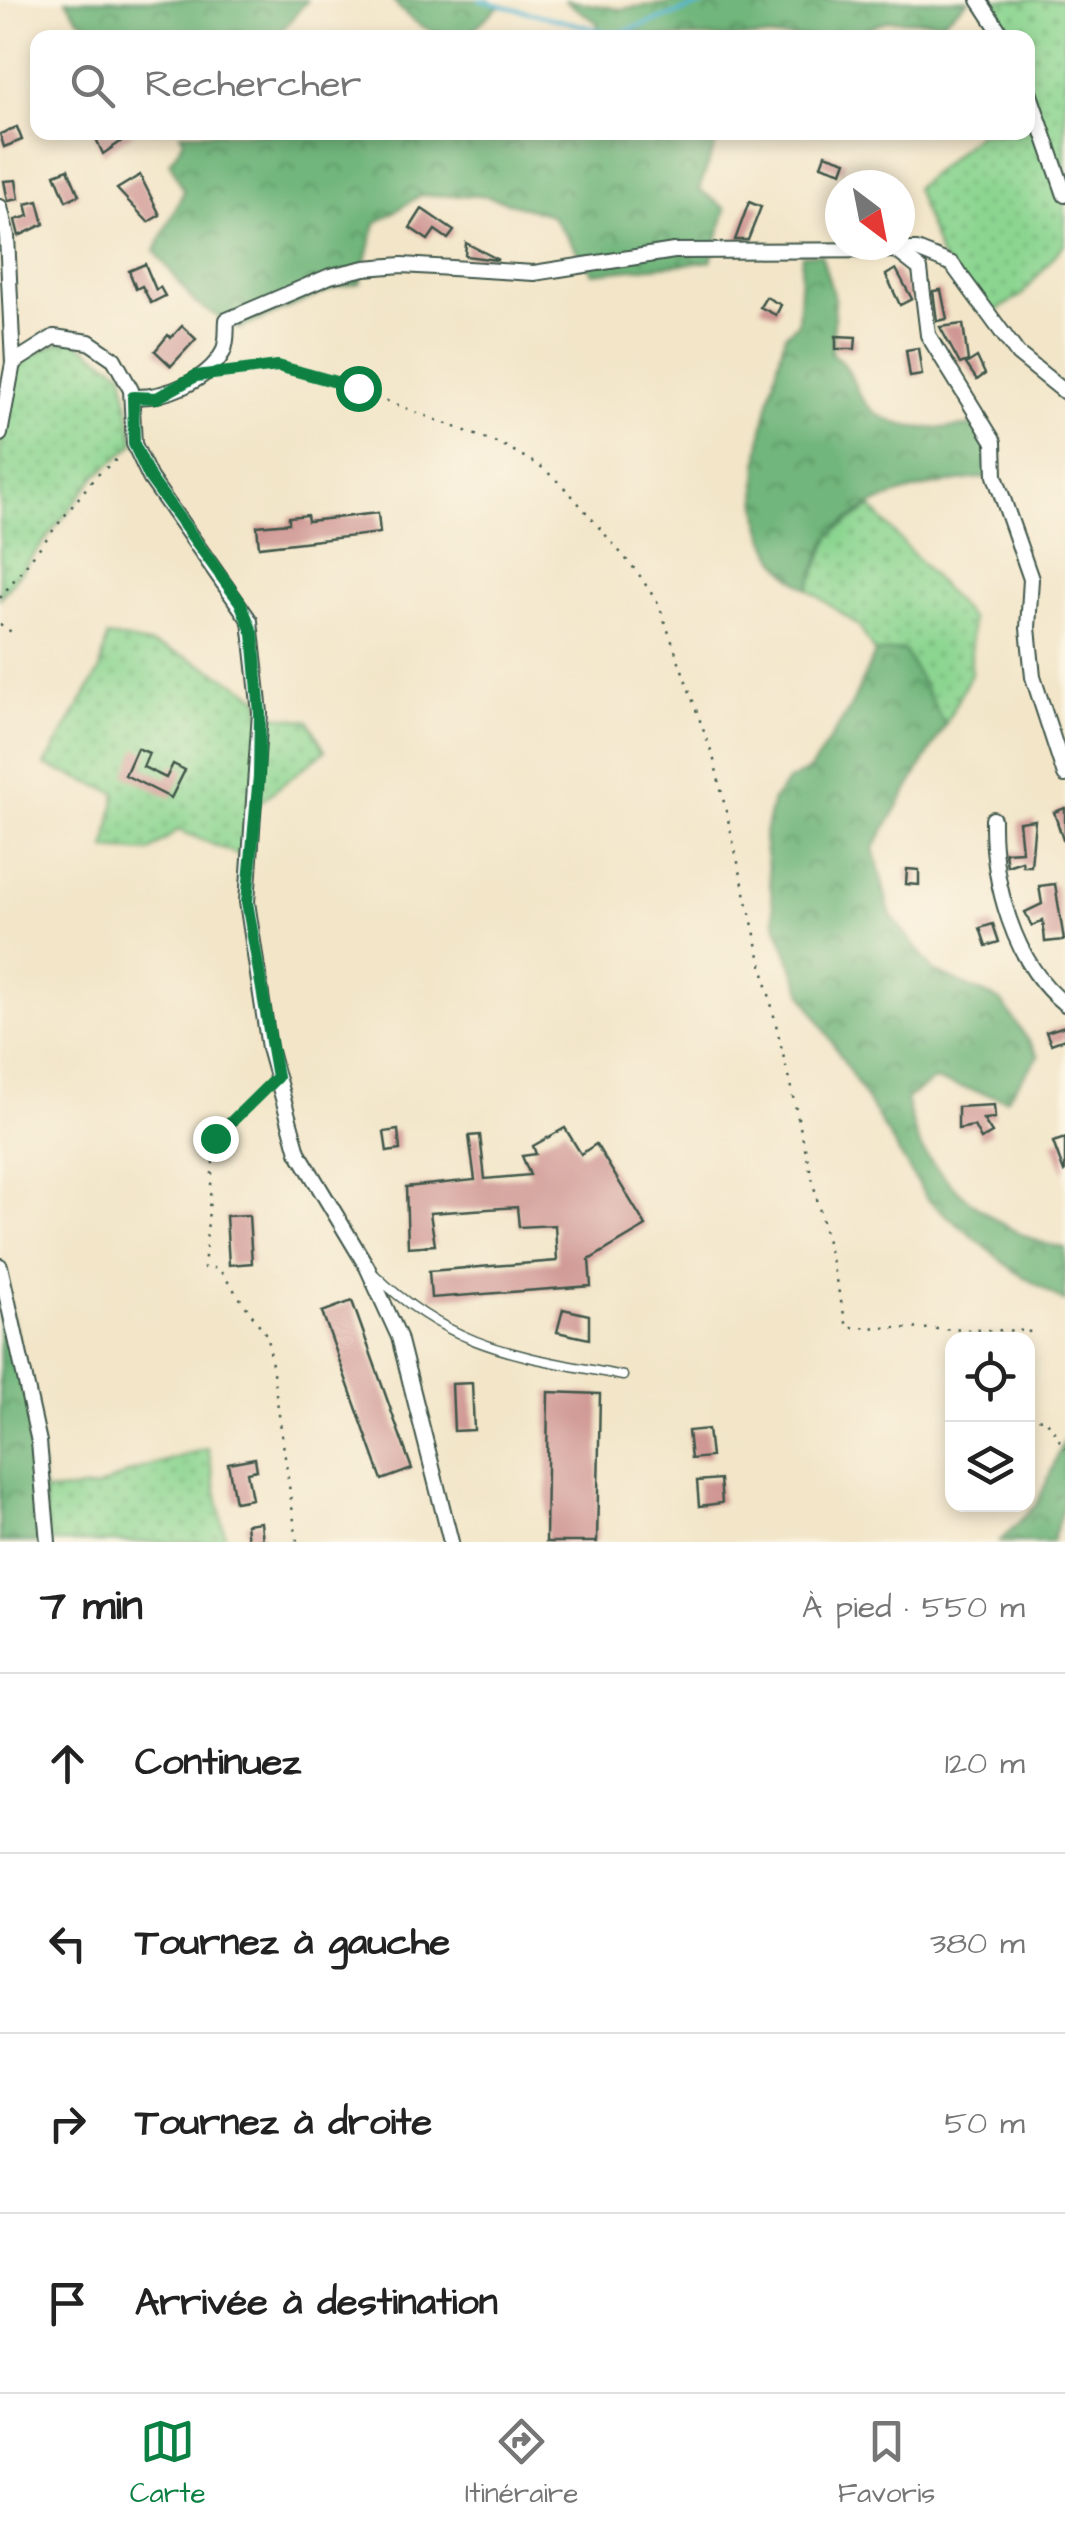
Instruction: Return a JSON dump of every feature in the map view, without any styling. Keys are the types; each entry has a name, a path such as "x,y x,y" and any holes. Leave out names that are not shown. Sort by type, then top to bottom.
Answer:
{"street":[{"path":"979,0 999,30"},
{"path":"1035,108 1065,195"},
{"path":"0,207 6,236 12,363 0,434"},
{"path":"133,397 157,398 196,376 223,351 227,320 351,270 402,265 534,273 674,251 825,251"},
{"path":"915,252 928,253 952,264 1018,354 1065,392"},
{"path":"908,260 920,269 928,335 994,442 995,476 1031,580 1028,628 1032,677 1065,775"},
{"path":"12,363 54,337 89,342 114,359 133,397 134,444 160,496 247,612 253,634 260,714 259,776 247,902 277,1077 298,1152 366,1267 399,1337 452,1542"},
{"path":"993,819 997,881 1029,962 1065,1004"},
{"path":"0,1266 39,1442 48,1542"}],"lane":[{"path":"366,1267 408,1306 453,1335 519,1354 624,1376"}],"path":[{"path":"196,376 261,366 301,368 506,447 543,468 568,492 638,573 659,605 714,760 847,1327 1029,1332"},
{"path":"0,598 95,477 134,444"},
{"path":"0,624 14,634"},
{"path":"277,1077 215,1138 204,1268 218,1268 268,1336 297,1542"},
{"path":"1035,1418 1046,1419 1065,1450"}],"green space":[{"path":"66,0 307,1 282,30 99,30 78,18"},
{"path":"393,0 489,0 498,7 473,30 431,30 407,16"},
{"path":"564,0 620,9 694,0 969,0 943,21 889,20 862,30 597,30 598,23"},
{"path":"979,0 1065,0 1065,243 1022,295 989,315 940,256 915,188 971,140 1035,140 1035,30 999,30"},
{"path":"184,140 717,140 699,189 726,209 711,261 593,273 551,215 486,196 421,195 376,223 360,283 337,287 239,329 195,303 155,251 184,191 170,162"},
{"path":"821,254 835,301 832,354 846,367 868,406 882,417 914,427 950,428 983,423 995,476 910,491 870,506 830,537 808,589 782,566 766,539 758,507 758,472 785,335 798,323 802,255"},
{"path":"70,338 123,372 134,444 95,477 0,598 0,434 13,363"},
{"path":"871,507 971,619 971,674 945,725 904,650 875,653 859,626 808,589 832,533"},
{"path":"107,637 149,644 187,657 259,698 260,713 309,721 325,751 256,805 248,859 178,830 149,852 106,849 116,793 45,765 100,670"},
{"path":"904,650 945,725 874,848 890,914 934,971 1001,1001 1039,1056 1006,1099 934,1080 906,1099 921,1146 951,1184 1005,1225 1025,1236 1065,1248 1065,1302 1013,1270 927,1199 804,996 775,921 764,837 773,800 788,781 810,770 849,710 875,653"},
{"path":"0,1266 39,1442 48,1542 0,1542"},
{"path":"1065,1439 1065,1501 1052,1542 999,1542 1029,1512 1035,1512"},
{"path":"208,1448 226,1542 48,1542 44,1492 96,1488 136,1470"}],"building":[{"path":"17,127 22,140 4,147 0,134"},
{"path":"97,140 123,140 103,154"},
{"path":"825,154 846,161 843,170 821,165"},
{"path":"68,169 79,195 66,201 55,174"},
{"path":"140,175 160,215 148,222 117,189"},
{"path":"16,180 19,199 8,201 4,181"},
{"path":"38,201 44,224 19,236 15,220 29,216 26,204"},
{"path":"749,202 761,207 748,240 735,240"},
{"path":"422,209 454,231 448,239 435,230 428,240 410,228"},
{"path":"466,243 497,259 497,260 465,256"},
{"path":"145,264 156,290 160,287 165,296 151,303 142,286 136,289 129,271"},
{"path":"896,269 912,299 900,305 886,275"},
{"path":"941,290 947,319 937,321 933,291"},
{"path":"766,297 781,305 776,315 760,307"},
{"path":"963,324 968,361 960,364 940,327"},
{"path":"182,326 196,339 171,366 155,351"},
{"path":"836,336 856,337 855,349 836,349"},
{"path":"918,348 922,375 910,377 906,350"},
{"path":"977,357 985,374 977,380 966,364"},
{"path":"378,513 380,533 259,547 257,526 289,523 289,517 307,515 308,521"},
{"path":"137,748 149,753 143,767 166,778 173,764 185,770 171,798 125,775"},
{"path":"1065,808 1065,840 1063,840 1054,812"},
{"path":"1035,820 1031,866 1023,866 1022,861 1007,866 1005,852 1022,851 1019,822"},
{"path":"907,869 919,870 919,885 906,884"},
{"path":"1055,884 1064,940 1045,942 1043,920 1032,926 1025,912 1042,904 1039,886"},
{"path":"993,924 999,942 986,946 980,928"},
{"path":"1065,1026 1065,1039 1051,1044 1046,1032"},
{"path":"994,1105 995,1118 983,1119 992,1133 981,1139 974,1126 958,1129 958,1107"},
{"path":"565,1128 581,1154 596,1144 646,1226 589,1260 591,1286 431,1298 429,1271 557,1261 555,1225 519,1227 517,1207 430,1213 435,1245 408,1247 406,1187 475,1180 469,1136 480,1135 485,1179 530,1175 522,1156 536,1154 533,1146"},
{"path":"398,1130 400,1150 387,1152 384,1132"},
{"path":"1065,1138 1065,1171 1064,1172 1053,1142"},
{"path":"249,1215 252,1263 229,1265 226,1216"},
{"path":"352,1301 412,1469 382,1480 322,1312"},
{"path":"563,1309 589,1315 589,1339 557,1332"},
{"path":"472,1383 474,1430 454,1431 452,1384"},
{"path":"548,1392 600,1394 597,1542 546,1542"},
{"path":"708,1429 711,1457 691,1459 688,1431"},
{"path":"255,1458 257,1470 247,1472 252,1499 235,1502 228,1463"},
{"path":"720,1479 722,1503 699,1506 697,1481"},
{"path":"261,1522 263,1542 248,1542 246,1524"}],"waterway":[{"path":"480,0 600,30"},
{"path":"628,30 716,0"}],"route":[{"path":"215,1138 277,1077 247,902 259,776 257,668 247,612 160,496 134,444 133,397 157,398 176,392 196,376 242,372 261,366 301,368 358,388"}]}
